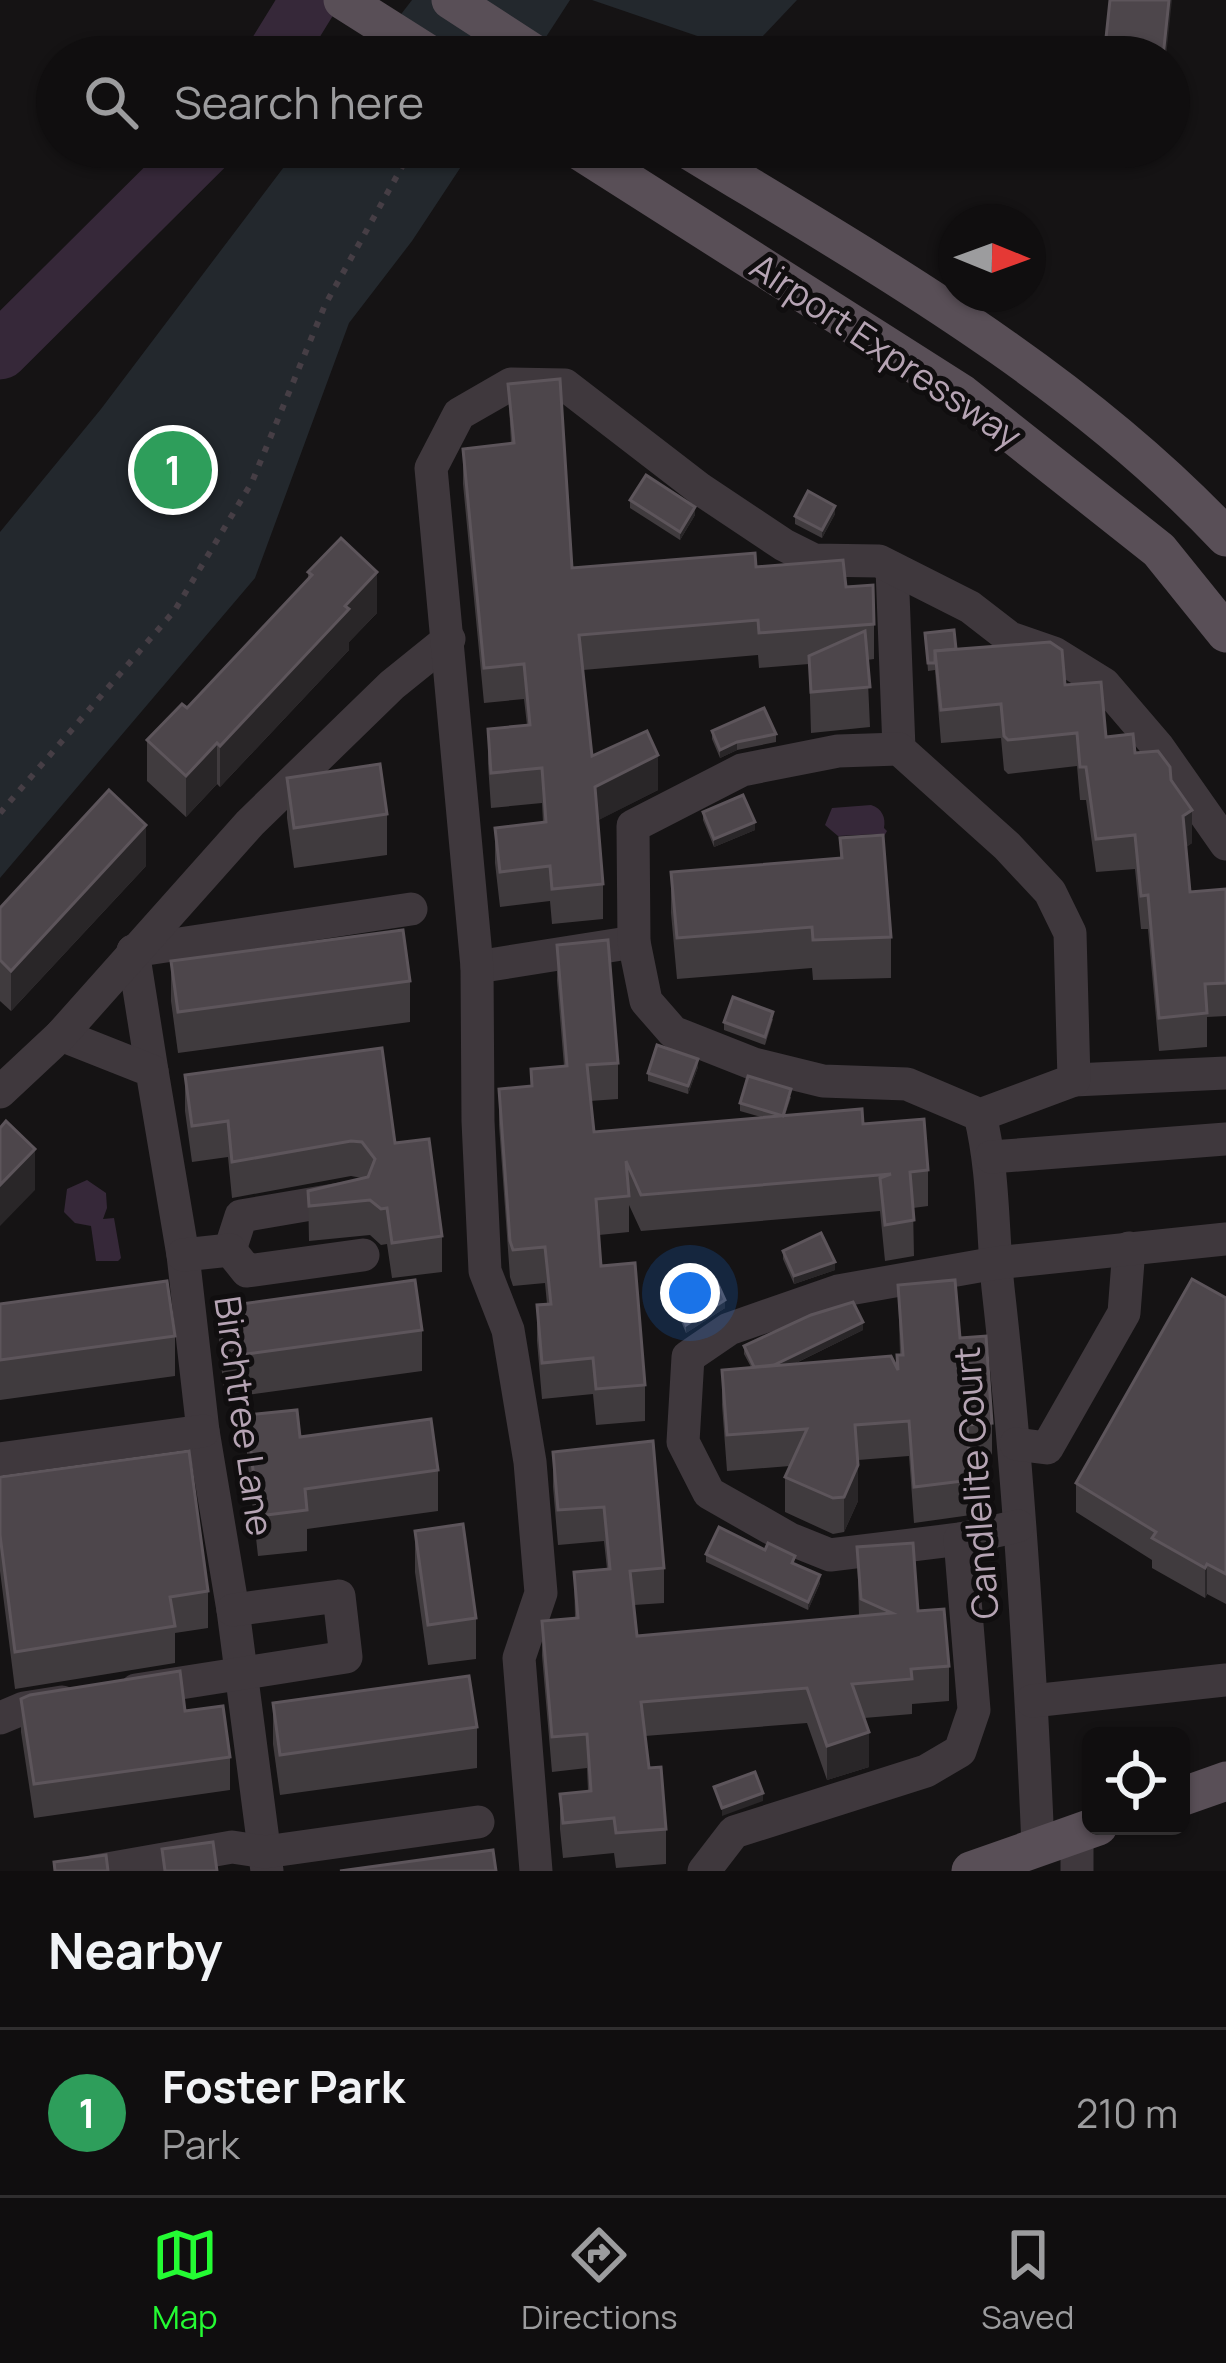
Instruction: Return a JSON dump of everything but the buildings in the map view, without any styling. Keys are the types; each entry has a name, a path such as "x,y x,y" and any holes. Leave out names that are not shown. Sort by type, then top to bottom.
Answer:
{"main road":[{"path":"344,0 400,36"},
{"path":"451,0 507,36"},
{"name":"Airport Expressway","path":"607,168 962,394 1160,550 1226,633"},
{"name":"Airport Expressway","path":"718,168 928,297 1053,385 1172,479 1226,537"},
{"path":"1190,1794 1226,1781"},
{"path":"971,1871 1038,1846 1084,1844"}],"street":[{"path":"536,1871 519,1658 541,1593 541,1461 508,1330 485,1271 477,967 431,467 459,413 511,384 565,385 700,489 784,545 814,560 879,561 970,607 1010,638 1054,653 1105,684 1158,747 1226,844"},
{"path":"892,568 899,749"},
{"path":"0,1092 61,1035 250,823 392,685 449,639"},
{"path":"1074,1080 1070,933 1050,892 899,749 838,751 742,770 633,826 634,942 646,1000 673,1032 754,1064 823,1081 907,1084 980,1115 1074,1080 1226,1073"},
{"path":"133,951 411,909"},
{"path":"477,967 634,942"},
{"name":"Birchtree Lane","path":"133,951 183,1256 203,1431 233,1610 266,1862"},
{"path":"61,1035 152,1071"},
{"name":"Candlelite Court","path":"980,1115 991,1157 996,1263 1016,1444 1038,1846"},
{"path":"991,1157 1226,1139"},
{"path":"230,1250 241,1216 354,1197"},
{"path":"1018,1526 843,1556 814,1551 710,1493 672,1444 688,1357 728,1329 838,1291 996,1263 1129,1248 1220,1244"},
{"path":"1016,1444 1047,1448 1124,1313 1129,1248"},
{"path":"183,1256 230,1250"},
{"path":"230,1250 247,1270 363,1256"},
{"path":"0,1460 203,1431"},
{"path":"704,1871 734,1832 926,1771 960,1751 974,1710 960,1539"},
{"path":"0,1718 23,1708 346,1658 339,1596 233,1610"},
{"path":"1032,1701 1226,1680"},
{"path":"96,1871 232,1847 266,1862 478,1822"}],"path":[{"path":"0,813 175,610 253,482 326,304 401,168"}],"shaded area":[{"path":"412,0 570,0 547,36 384,36"},
{"path":"592,0 797,0 763,36 697,36"},
{"path":"283,168 460,168 349,323 255,578 0,878 0,532 101,409"},
{"path":"871,805 884,817 887,831 883,838 879,834 838,836 825,825 832,808"},
{"path":"87,1180 106,1193 103,1219 114,1218 118,1261 96,1261 91,1226 75,1223 64,1212 67,1189"}],"waterway":[{"path":"287,36 309,0"},
{"path":"0,351 184,168"}],"place":[{"name":"Foster Park","path":"173,470"}]}
